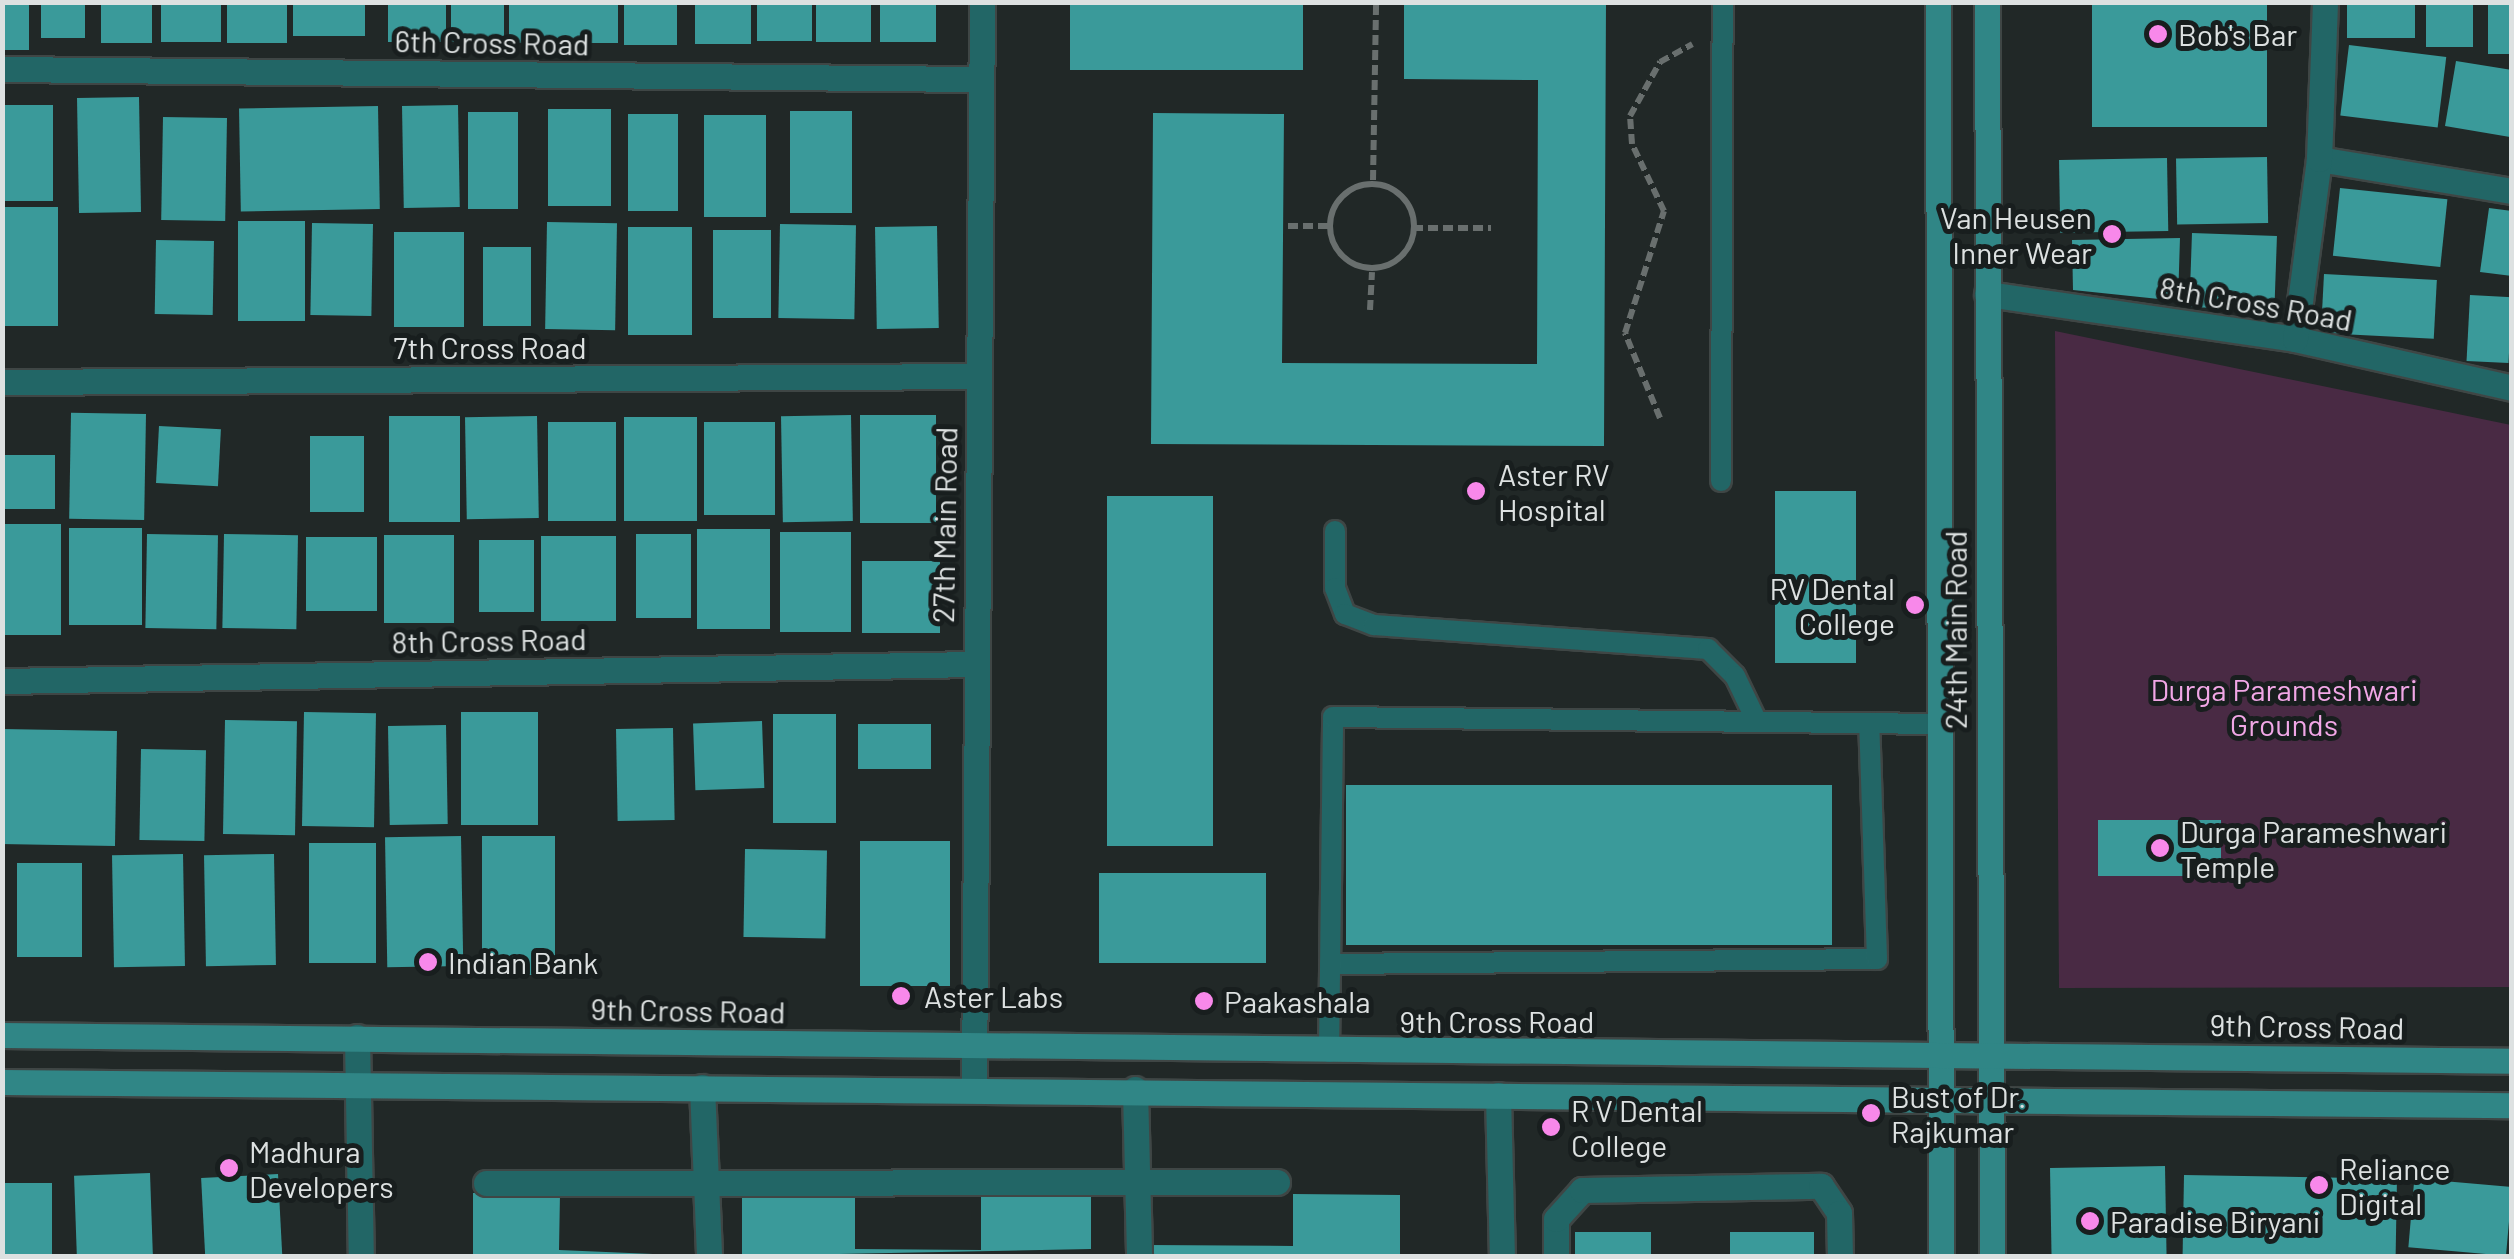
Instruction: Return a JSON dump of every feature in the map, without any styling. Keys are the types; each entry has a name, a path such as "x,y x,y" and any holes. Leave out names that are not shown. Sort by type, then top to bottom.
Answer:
{"main road":[{"name":"24th Main Road","path":"1938,2 1937,1056 1941,1256"},
{"name":"24th Main Road","path":"1987,2 1988,1056 1992,1256"},
{"name":"9th Cross Road","path":"2,1035 358,1036 1329,1052 2512,1060"},
{"path":"2,1082 1135,1089 2512,1105"}],"street":[{"name":"27th Main Road","path":"974,1089 982,2"},
{"path":"2296,339 2319,159 2325,2"},
{"name":"6th Cross Road","path":"2,70 981,78"},
{"path":"2319,159 2512,191"},
{"name":"8th Cross Road","path":"1987,294 2296,339 2512,388"},
{"name":"7th Cross Road","path":"2,382 978,376"},
{"name":"8th Cross Road","path":"2,681 976,664"},
{"path":"358,1036 361,1256"},
{"path":"702,1088 709,1256"},
{"path":"1135,1089 1138,1256"},
{"path":"1498,1095 1502,1256"},
{"path":"486,1183 1277,1182"},
{"path":"1556,1256 1556,1219 1582,1190 1821,1186 1839,1213 1840,1256"}],"lane":[{"path":"1721,481 1723,2"},
{"path":"1335,531 1334,588 1346,614 1374,624 1708,649 1735,676 1757,722"},
{"path":"1329,1052 1332,717 1938,724"},
{"path":"1330,964 1877,960 1870,723"}],"path":[{"path":"1374,180 1376,2"},
{"path":"1660,418 1625,333 1664,211 1632,144 1630,116 1660,62 1723,26"},
{"path":"1372,272 1344,258 1330,226 1343,196 1374,180"},
{"path":"1372,272 1403,253 1413,228 1405,202 1374,180"},
{"path":"1288,226 1330,226"},
{"path":"1413,228 1491,228"},
{"path":"1370,310 1372,272"}],"green space":[{"name":"Durga Parameshwari Grounds","path":"2055,331 2511,425 2511,987 2059,988"}],"building":[{"path":"2,2 29,2 29,50 2,50"},
{"path":"41,2 85,2 85,38 41,38"},
{"path":"101,2 152,2 152,43 101,43"},
{"path":"161,2 221,2 221,42 161,42"},
{"path":"227,2 287,2 287,43 227,43"},
{"path":"293,2 365,2 365,36 293,36"},
{"path":"388,2 446,2 446,42 388,42"},
{"path":"451,2 504,2 504,42 451,42"},
{"path":"509,2 618,2 618,43 509,43"},
{"path":"624,2 677,2 677,45 624,45"},
{"path":"695,2 751,2 751,44 695,44"},
{"path":"757,2 812,2 812,41 757,41"},
{"path":"816,2 871,2 871,42 816,42"},
{"path":"880,2 936,2 936,42 880,42"},
{"path":"1070,2 1303,2 1303,70 1070,70"},
{"path":"1404,2 1606,2 1604,446 1151,444 1153,113 1284,114 1282,363 1537,364 1538,80 1404,79"},
{"path":"2092,2 2267,2 2267,127 2092,127"},
{"path":"2347,2 2415,2 2415,38 2347,38"},
{"path":"2426,2 2473,2 2473,47 2426,47"},
{"path":"2488,2 2512,2 2512,54 2488,54"},
{"path":"2349,45 2446,57 2438,127 2340,115"},
{"path":"2456,61 2512,70 2510,137 2445,126"},
{"path":"139,97 141,212 79,213 77,98"},
{"path":"2,105 53,105 53,201 2,201"},
{"path":"458,105 460,207 404,208 402,106"},
{"path":"378,106 380,209 241,211 239,108"},
{"path":"548,109 611,109 611,206 548,206"},
{"path":"790,111 852,111 852,213 790,213"},
{"path":"468,112 518,112 518,209 468,209"},
{"path":"628,114 678,114 678,211 628,211"},
{"path":"704,115 766,115 766,217 704,217"},
{"path":"163,117 227,118 225,221 161,220"},
{"path":"2267,157 2268,223 2177,225 2176,159"},
{"path":"2167,158 2168,231 2060,233 2059,160"},
{"path":"2340,188 2447,199 2440,267 2333,256"},
{"path":"2,207 58,207 58,326 2,326"},
{"path":"2489,208 2512,211 2512,276 2480,272"},
{"path":"238,221 305,221 305,321 238,321"},
{"path":"547,222 617,223 615,330 545,329"},
{"path":"312,223 373,224 371,316 310,315"},
{"path":"780,224 856,225 854,319 778,318"},
{"path":"937,226 939,328 877,329 875,227"},
{"path":"628,227 692,227 692,335 628,335"},
{"path":"713,230 771,230 771,318 713,318"},
{"path":"394,232 464,232 464,327 394,327"},
{"path":"2192,233 2277,236 2274,310 2189,307"},
{"path":"2180,238 2178,301 2073,290 2072,240"},
{"path":"156,240 214,241 213,315 155,314"},
{"path":"483,247 531,247 531,326 483,326"},
{"path":"2324,274 2437,280 2434,339 2321,333"},
{"path":"2470,295 2512,297 2508,363 2467,361"},
{"path":"71,413 146,414 144,520 69,519"},
{"path":"851,415 853,521 783,522 781,416"},
{"path":"860,415 936,415 936,523 860,523"},
{"path":"389,416 460,416 460,522 389,522"},
{"path":"537,416 539,518 467,519 465,417"},
{"path":"624,417 697,417 697,521 624,521"},
{"path":"548,422 616,422 616,521 548,521"},
{"path":"704,422 775,422 775,515 704,515"},
{"path":"159,426 221,429 218,486 156,483"},
{"path":"310,436 364,436 364,512 310,512"},
{"path":"2,455 55,455 55,509 2,509"},
{"path":"1775,491 1856,491 1856,663 1775,663"},
{"path":"1107,496 1213,496 1213,846 1107,846"},
{"path":"2,524 61,524 61,635 2,635"},
{"path":"69,528 142,528 142,625 69,625"},
{"path":"697,529 770,529 770,629 697,629"},
{"path":"780,532 851,532 851,632 780,632"},
{"path":"147,534 218,535 216,629 145,628"},
{"path":"224,534 298,535 296,629 222,628"},
{"path":"636,534 691,534 691,618 636,618"},
{"path":"384,535 454,535 454,623 384,623"},
{"path":"541,536 616,536 616,621 541,621"},
{"path":"306,537 377,537 377,611 306,611"},
{"path":"479,540 534,540 534,612 479,612"},
{"path":"862,561 940,561 940,633 862,633"},
{"path":"304,712 376,713 374,827 302,826"},
{"path":"461,712 538,712 538,825 461,825"},
{"path":"773,714 836,714 836,823 773,823"},
{"path":"225,720 297,721 295,835 223,834"},
{"path":"762,721 764,788 695,790 693,723"},
{"path":"858,724 931,724 931,769 858,769"},
{"path":"446,725 448,824 390,825 388,726"},
{"path":"673,728 675,820 618,821 616,729"},
{"path":"2,729 117,731 115,846 2,844"},
{"path":"141,749 206,750 204,841 139,840"},
{"path":"1346,785 1832,785 1832,945 1346,945"},
{"name":"Durga Parameshwari Temple","path":"2098,820 2221,820 2221,876 2098,876"},
{"path":"461,836 463,966 387,967 385,837"},
{"path":"482,836 555,836 555,975 482,975"},
{"path":"860,841 950,841 950,986 860,986"},
{"path":"309,843 376,843 376,963 309,963"},
{"path":"745,849 827,850 825,938 743,937"},
{"path":"183,854 185,966 114,967 112,855"},
{"path":"274,854 276,965 206,966 204,855"},
{"path":"17,863 82,863 82,957 17,957"},
{"path":"1099,873 1266,873 1266,963 1099,963"},
{"path":"2165,1166 2167,1256 2052,1256 2050,1168"},
{"path":"150,1173 153,1256 77,1256 74,1176"},
{"path":"278,1174 282,1256 205,1256 201,1178"},
{"path":"2184,1175 2397,1179 2396,1256 2183,1256"},
{"path":"2414,1178 2512,1187 2506,1256 2408,1247"},
{"path":"2,1183 52,1183 52,1256 2,1256"},
{"path":"473,1193 560,1194 559,1250 700,1256 473,1256"},
{"path":"742,1194 855,1195 855,1249 981,1250 981,1196 1091,1197 1091,1249 742,1256"},
{"path":"1293,1194 1400,1195 1400,1256 1148,1256 1148,1245 1293,1246"},
{"path":"1575,1232 1651,1232 1651,1256 1575,1256"},
{"path":"1730,1232 1814,1232 1814,1256 1730,1256"}],"place":[{"name":"Bob's Bar","path":"2158,34"},
{"name":"Van Heusen Inner Wear","path":"2112,234"},
{"name":"Aster RV Hospital","path":"1476,491"},
{"name":"RV Dental College","path":"1915,605"},
{"name":"Durga Parameshwari Temple","path":"2160,848"},
{"name":"Indian Bank","path":"428,962"},
{"name":"Aster Labs","path":"901,996"},
{"name":"Paakashala","path":"1204,1001"},
{"name":"Bust of Dr. Rajkumar","path":"1871,1113"},
{"name":"R V Dental College","path":"1551,1127"},
{"name":"Madhura Developers","path":"229,1168"},
{"name":"Reliance Digital","path":"2319,1185"},
{"name":"Paradise Biryani","path":"2090,1221"}]}
